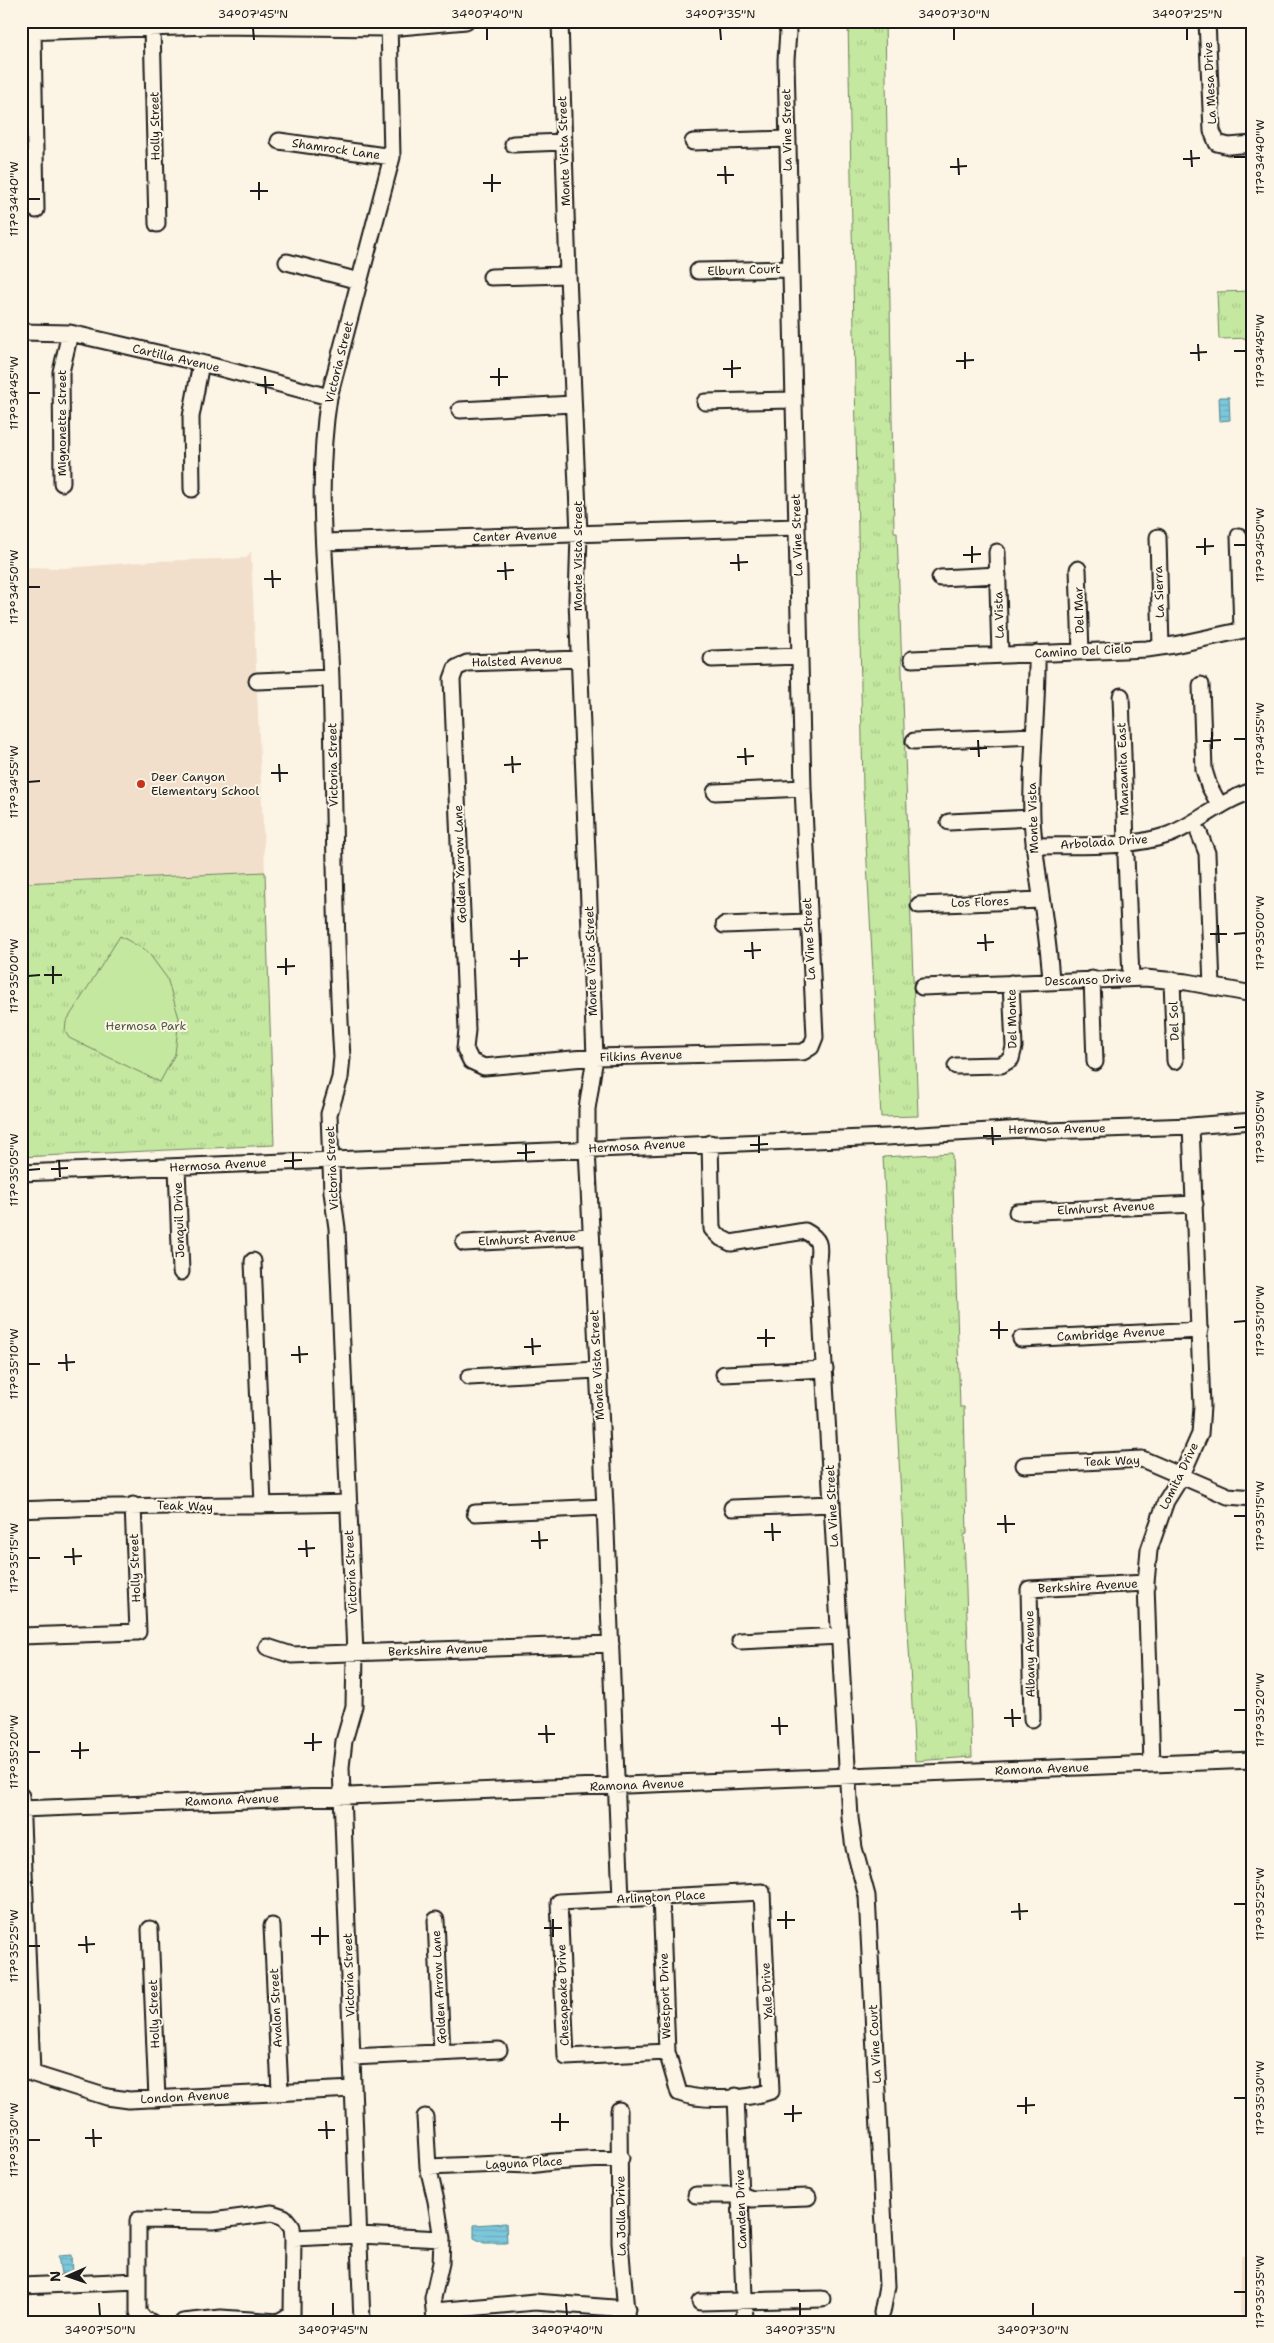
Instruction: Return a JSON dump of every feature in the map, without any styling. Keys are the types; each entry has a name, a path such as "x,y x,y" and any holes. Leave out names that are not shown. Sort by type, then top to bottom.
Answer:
{"street":[{"path":"36,210 27,32 152,27 389,25 466,21"},
{"name":"Monte Vista Street","path":"560,21 579,534 577,600 595,1058 587,1109 587,1149 605,1507 621,1899"},
{"name":"La Vine Street","path":"785,21 788,32 786,60 790,269 803,788 815,1038 811,1047"},
{"name":"La Mesa Drive","path":"1208,21 1212,131 1217,143 1229,146 1253,144"},
{"name":"Victoria Street","path":"362,2322 341,1767 344,1741 354,1706 355,1653 337,1228 330,1159 329,1114 340,1078 342,1057 331,678 321,470 323,433 329,397 392,157 389,25"},
{"name":"Holly Street","path":"152,27 157,224"},
{"path":"693,142 788,139"},
{"name":"Shamrock Lane","path":"279,141 392,157"},
{"path":"513,144 563,142"},
{"path":"288,262 359,281"},
{"name":"Elburn Court","path":"698,271 790,269"},
{"path":"491,277 568,275"},
{"name":"Cartilla Avenue","path":"21,332 70,333 201,363 329,397"},
{"name":"Mignonette Street","path":"62,483 61,372 70,333"},
{"path":"192,489 191,417 201,363"},
{"path":"705,402 793,400"},
{"path":"460,410 573,404"},
{"name":"Center Avenue","path":"324,542 797,527"},
{"path":"1238,536 1247,629"},
{"name":"La Sierra","path":"1158,538 1161,647"},
{"name":"La Vista","path":"997,552 1000,655"},
{"name":"Del Mar","path":"1078,569 1081,652"},
{"name":"La Vista","path":"940,578 998,576"},
{"name":"Camino Del Cielo","path":"912,659 1161,647 1247,629"},
{"name":"Monte Vista","path":"1037,654 1038,696 1032,767 1032,818 1034,846 1048,942 1051,982"},
{"path":"712,659 800,656"},
{"name":"Halsted Avenue","path":"456,668 467,663 580,659"},
{"name":"Golden Yarrow Lane","path":"456,668 452,679 467,1030 466,1049 471,1061"},
{"path":"257,681 331,678"},
{"path":"1201,685 1204,770 1209,786 1220,806"},
{"name":"Manzanita East","path":"1120,696 1130,978"},
{"path":"914,741 1034,736"},
{"path":"715,792 803,788"},
{"name":"Arbolada Drive","path":"1034,846 1126,849 1168,835 1190,825 1220,806 1253,791"},
{"path":"949,822 1032,818"},
{"path":"1199,833 1207,853 1212,987"},
{"name":"Los Flores","path":"919,905 1041,900"},
{"path":"724,924 808,922"},
{"name":"Descanso Drive","path":"922,987 1130,978 1172,980 1253,994"},
{"path":"1092,980 1094,1062"},
{"name":"Del Sol","path":"1172,980 1175,1061"},
{"name":"Del Monte","path":"956,1066 1001,1065 1011,1059 1014,1047 1011,983"},
{"name":"Filkins Avenue","path":"471,1061 484,1066 595,1058 803,1052 811,1047"},
{"name":"Hermosa Avenue","path":"21,1173 887,1137 1025,1129 1048,1131 1191,1126 1253,1121"},
{"name":"Lomita Drive","path":"1152,1764 1146,1583 1149,1550 1156,1524 1166,1501 1181,1477 1200,1434 1202,1406 1191,1126"},
{"name":"La Vine Street","path":"710,1143 712,1229 721,1238 731,1242 806,1231 816,1237 820,1244 818,1260 848,1777"},
{"name":"Jonquil Drive","path":"177,1167 181,1272"},
{"name":"Elmhurst Avenue","path":"1017,1212 1195,1204"},
{"name":"Elmhurst Avenue","path":"464,1242 591,1236"},
{"path":"253,1261 263,1505"},
{"name":"Cambridge Avenue","path":"1021,1339 1200,1330"},
{"path":"724,1374 825,1369"},
{"path":"469,1377 597,1370"},
{"name":"Teak Way","path":"1024,1465 1142,1459 1228,1496 1253,1498"},
{"name":"Teak Way","path":"21,1510 133,1505 189,1507 349,1503"},
{"path":"732,1508 832,1504"},
{"name":"Holly Street","path":"21,1636 138,1632 133,1505"},
{"path":"475,1513 605,1507"},
{"name":"Berkshire Avenue","path":"1028,1589 1146,1583"},
{"name":"Albany Avenue","path":"1028,1589 1032,1719"},
{"path":"740,1641 840,1636"},
{"name":"Berkshire Avenue","path":"267,1647 292,1655 611,1644"},
{"name":"Ramona Avenue","path":"22,1809 1253,1760"},
{"name":"La Vine Court","path":"848,1777 854,1848 867,1896 887,2286 882,2313"},
{"path":"21,1796 27,2072"},
{"name":"Arlington Place","path":"559,1902 762,1892"},
{"name":"Yale Drive","path":"736,2096 755,2096 772,2091 762,1892"},
{"name":"Westport Drive","path":"661,1897 667,2052 679,2093 690,2097 736,2096"},
{"name":"Chesapeake Drive","path":"559,1902 566,2057 667,2052"},
{"name":"Golden Arrow Lane","path":"436,1920 442,2053"},
{"name":"Avalon Street","path":"272,1926 280,2091"},
{"name":"Holly Street","path":"150,1929 157,2099"},
{"path":"352,2058 499,2050"},
{"name":"London Avenue","path":"27,2072 107,2097 129,2100 280,2091 353,2089"},
{"name":"Camden Drive","path":"736,2096 742,2195 745,2322"},
{"name":"La Jolla Drive","path":"619,2110 621,2158 620,2236 627,2316"},
{"path":"425,2117 428,2168 442,2239 440,2269 434,2298 435,2316 535,2302 627,2316"},
{"name":"Laguna Place","path":"428,2168 500,2164 529,2165 621,2158"},
{"path":"696,2195 742,2195 752,2199 808,2197"},
{"path":"148,2321 138,2312 138,2220 213,2221 272,2213 284,2217 292,2227 293,2238 292,2314 278,2322 221,2318 183,2322"},
{"path":"293,2238 359,2235 442,2239"},
{"path":"21,2294 21,2285 138,2281"},
{"path":"700,2302 822,2299"}],"shaded area":[{"name":"Deer Canyon Elementary School","path":"251,551 265,872 21,883 21,567 64,568 154,561 246,558"},
{"path":"1253,2255 1253,2322 1246,2322 1240,2312 1241,2256"}],"green space":[{"path":"848,21 885,21 894,532 897,532 918,1116 881,1117 863,790"},
{"path":"1253,291 1253,338 1219,339 1217,292"},
{"name":"Hermosa Park","path":"265,872 274,1145 21,1157 21,883"},
{"path":"120,936 147,951 167,978 179,1018 175,1054 160,1082 69,1038 65,1031 66,1022"},
{"path":"952,1153 960,1407 964,1407 967,1534 964,1535 972,1757 915,1761 883,1157"}],"water":[{"path":"1219,397 1229,397 1230,420 1220,421"},
{"path":"506,2223 507,2243 484,2243 474,2238 474,2225"},
{"path":"71,2255 72,2274 61,2274 58,2256"}],"place":[{"name":"Deer Canyon Elementary School","path":"141,784"}]}
